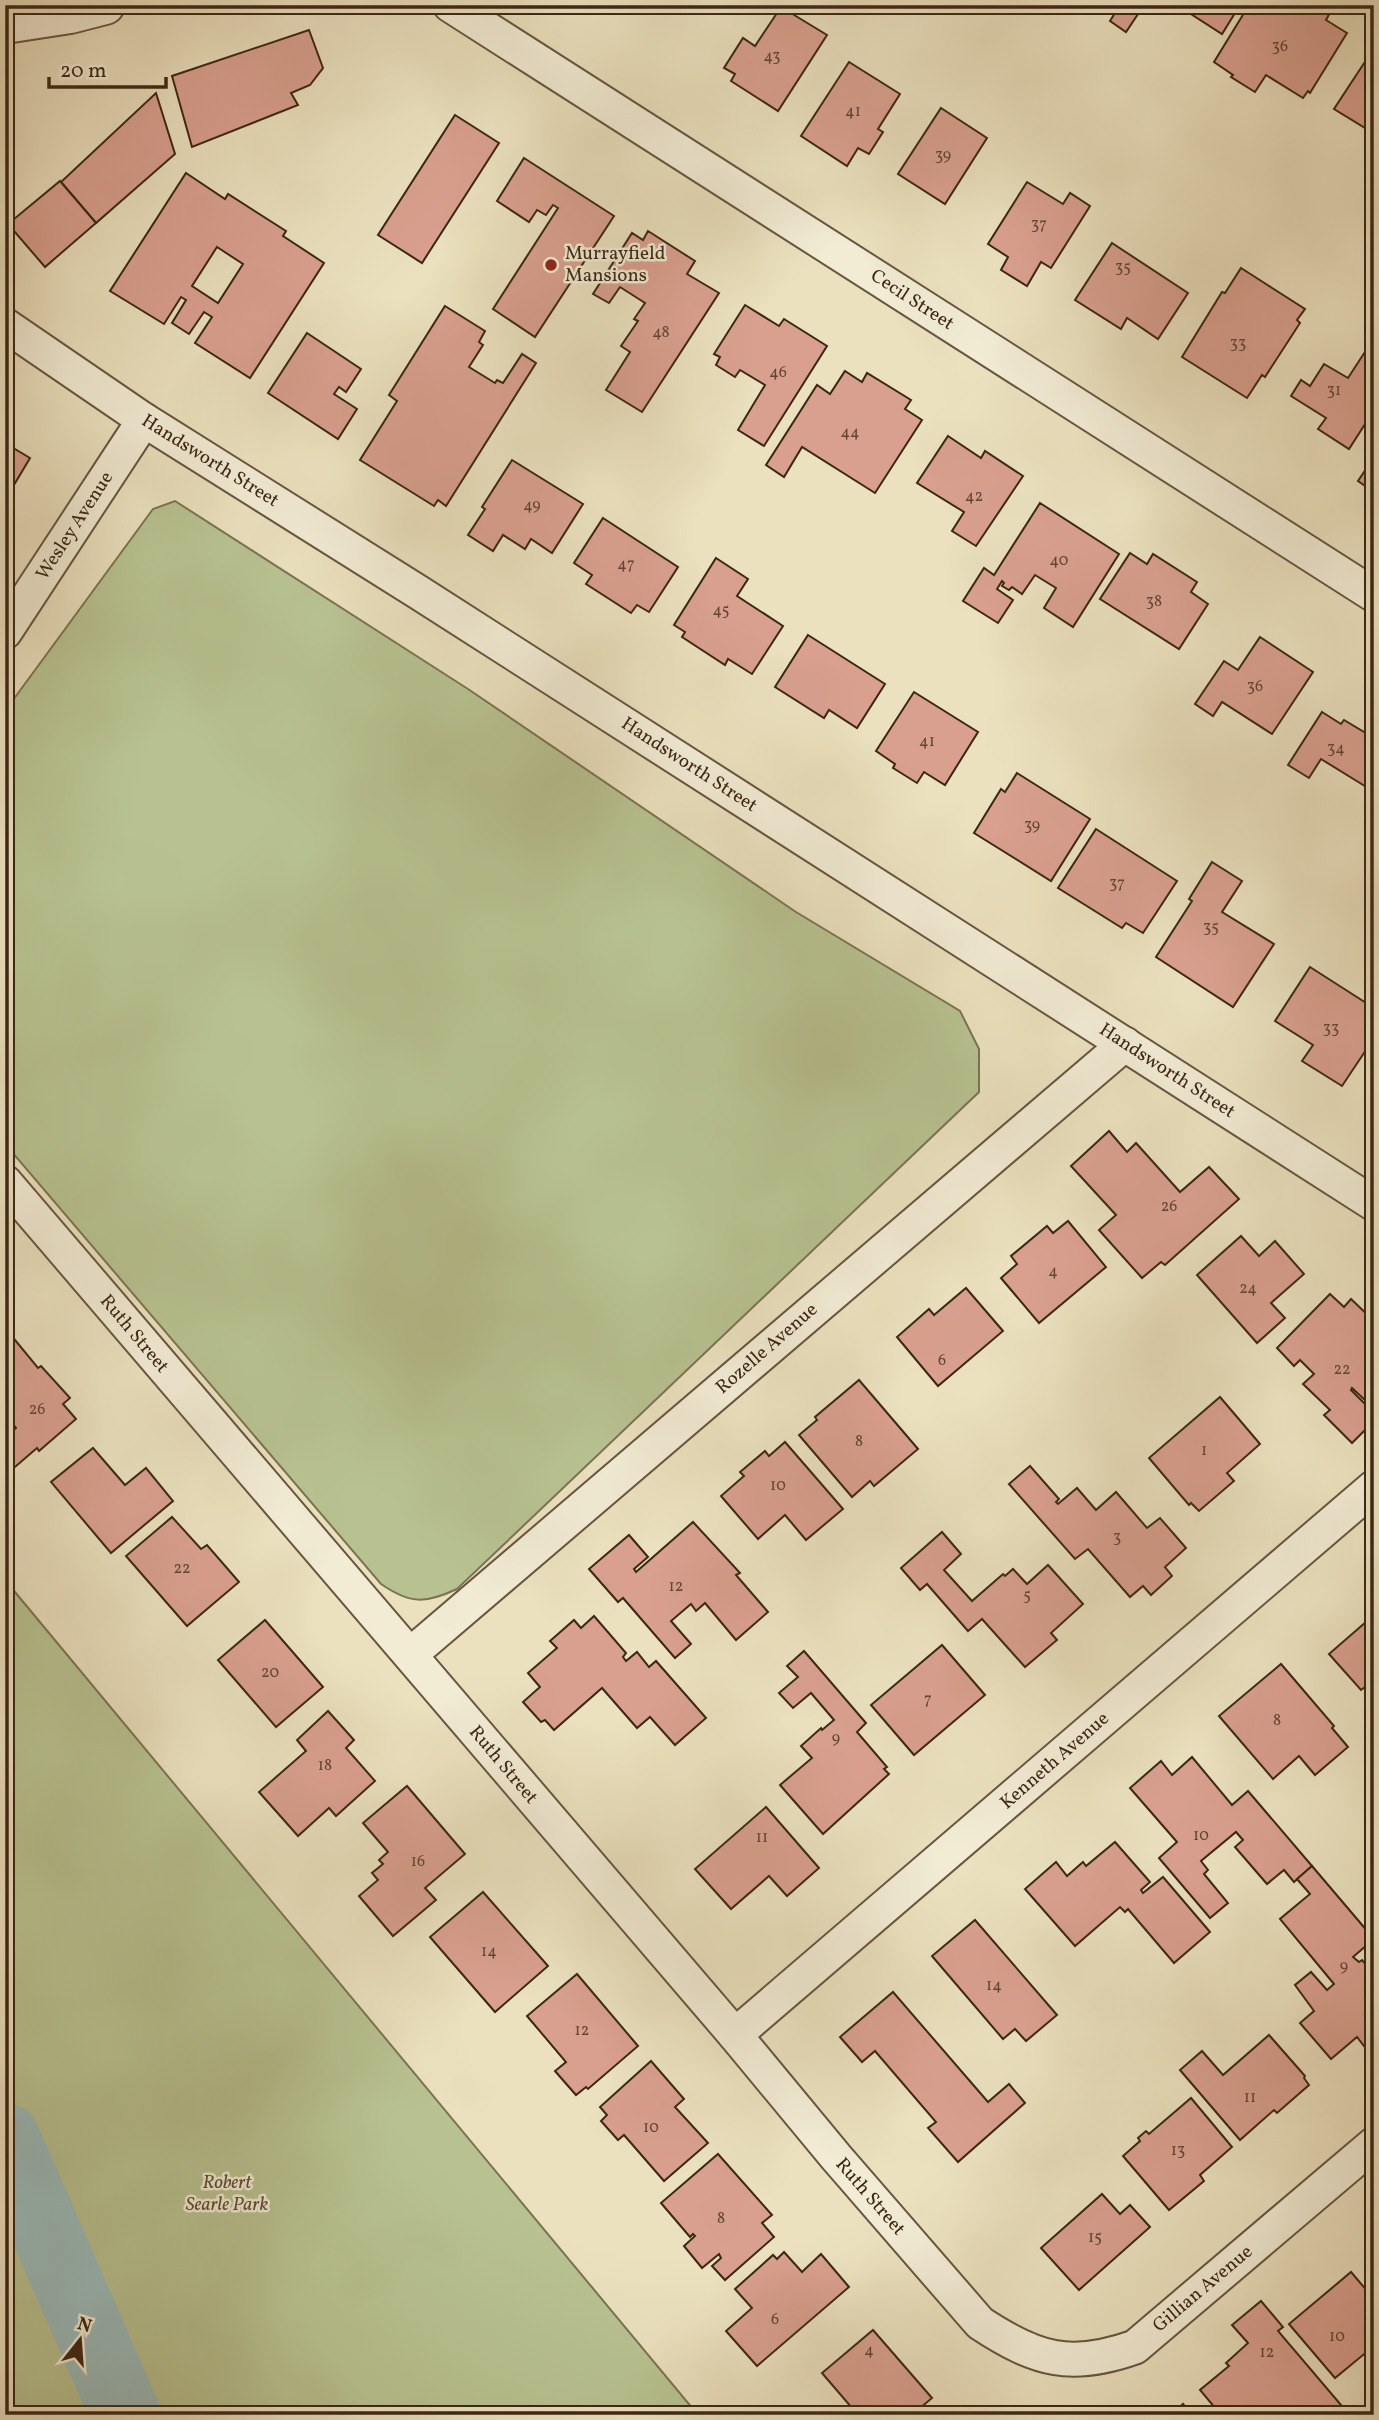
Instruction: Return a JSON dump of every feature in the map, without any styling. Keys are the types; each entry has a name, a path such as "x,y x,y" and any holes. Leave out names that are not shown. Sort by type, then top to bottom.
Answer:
{"street":[{"path":"5,24 69,14 105,5"},
{"name":"Cecil Street","path":"450,5 1374,595"},
{"name":"Handsworth Street","path":"5,325 144,420 1374,1204"},
{"name":"Wesley Avenue","path":"5,632 144,420"},
{"name":"Rozelle Avenue","path":"411,1654 1125,1044"},
{"name":"Ruth Street","path":"5,1182 411,1654 735,2035 835,2157 980,2323 1006,2341"},
{"name":"Kenneth Avenue","path":"735,2035 1374,1487"},
{"name":"Gillian Avenue","path":"1006,2341 1043,2356 1075,2360 1107,2357 1136,2347 1374,2144"}],"green space":[{"path":"175,501 468,689 796,912 960,1011 979,1049 979,1092 457,1589 436,1597 418,1600 409,1598 381,1584 5,1144 5,711 153,509"},
{"name":"Robert Searle Park","path":"5,1580 698,2415 5,2415"}],"building":[{"path":"1120,5 1144,5 1126,32 1110,21"},
{"path":"1177,5 1240,5 1222,34"},
{"path":"1249,5 1321,5 1331,11 1326,20 1347,33 1310,93 1308,91 1303,98 1266,75 1255,92 1214,62"},
{"path":"781,7 827,35 778,111 731,81 735,74 724,68 743,38 755,46"},
{"path":"309,30 323,68 310,85 291,93 298,105 192,147 172,76"},
{"path":"1374,48 1374,136 1334,109"},
{"path":"849,62 900,94 878,129 883,132 869,154 858,148 847,166 801,136"},
{"path":"156,93 175,154 96,223 61,182"},
{"path":"941,108 987,138 945,204 898,174"},
{"path":"455,115 499,143 422,263 378,235"},
{"name":"Murrayfield Mansions","path":"524,158 614,216 535,337 493,309 558,208 553,205 546,215 537,210 529,222 497,201"},
{"path":"186,173 225,199 228,194 286,231 283,236 324,263 250,378 195,343 212,317 204,312 189,334 172,323 186,300 181,297 164,324 110,291","holes":["217,247 243,264 218,303 192,286"]},
{"path":"60,181 96,223 45,267 8,224"},
{"path":"1027,182 1063,204 1070,193 1090,206 1051,268 1041,262 1027,286 1001,270 1008,257 988,244"},
{"path":"648,231 695,261 687,274 719,293 642,412 606,390 630,352 621,346 638,321 634,319 645,303 620,287 609,303 593,294 632,233 643,240"},
{"path":"1112,243 1188,293 1158,339 1127,318 1121,329 1075,300"},
{"path":"1241,268 1305,309 1297,320 1300,323 1265,377 1262,375 1247,398 1182,357 1222,292 1225,293"},
{"path":"745,305 779,326 784,319 827,346 764,446 738,430 765,385 740,370 735,377 716,365 720,357 714,354"},
{"path":"445,306 485,331 479,342 483,345 469,367 495,383 497,380 503,383 522,354 536,363 446,506 438,500 434,506 360,460 397,401 389,395"},
{"path":"307,333 361,369 346,392 339,387 334,394 357,409 338,439 268,393"},
{"path":"1374,338 1374,410 1349,449 1318,429 1326,418 1291,396 1301,380 1310,386 1324,364 1348,378"},
{"path":"845,371 862,382 867,373 911,400 905,409 922,420 875,493 802,447 784,477 766,465 817,385 830,394"},
{"path":"948,436 981,458 985,451 1023,476 976,546 952,531 964,512 917,483"},
{"path":"5,443 30,458 8,495 5,493"},
{"path":"1374,457 1374,492 1358,481"},
{"path":"512,460 583,504 552,553 531,539 525,549 503,535 493,551 468,535"},
{"path":"1040,503 1119,554 1073,627 1044,608 1056,588 1035,575 1022,594 1012,587 1009,590 1002,586 1002,581 997,589 1013,600 998,623 963,601 984,568 994,575"},
{"path":"603,518 678,567 649,612 637,605 631,613 586,584 592,575 574,563"},
{"path":"1130,553 1147,564 1153,554 1197,582 1191,592 1208,604 1179,649 1100,599"},
{"path":"716,558 748,579 737,596 783,626 752,674 728,659 725,665 682,637 685,632 674,625"},
{"path":"808,635 885,684 857,728 829,710 824,718 775,687"},
{"path":"1260,637 1313,672 1272,734 1222,702 1213,716 1195,704 1224,661 1238,670"},
{"path":"914,692 978,732 945,785 924,772 917,783 893,768 895,764 876,751"},
{"path":"1322,712 1341,724 1344,720 1374,738 1374,779 1368,788 1321,759 1309,778 1288,765"},
{"path":"1017,773 1090,819 1051,881 974,833 1001,789 1005,792"},
{"path":"1096,829 1177,881 1143,933 1126,923 1122,928 1058,888"},
{"path":"1212,862 1242,881 1222,912 1274,944 1233,1007 1156,957 1192,901 1189,899"},
{"path":"1310,967 1374,1008 1374,1038 1342,1086 1302,1061 1313,1045 1275,1021"},
{"path":"1109,1131 1127,1152 1136,1143 1180,1192 1209,1167 1239,1199 1165,1265 1161,1262 1142,1278 1099,1230 1116,1215 1071,1166"},
{"path":"1068,1221 1106,1267 1039,1323 1001,1278 1017,1264 1011,1256 1047,1226 1053,1233"},
{"path":"1241,1236 1259,1256 1275,1241 1304,1274 1271,1303 1285,1318 1257,1343 1197,1275"},
{"path":"966,1288 1003,1331 938,1386 897,1337 929,1309 934,1315"},
{"path":"1330,1294 1344,1307 1351,1299 1374,1321 1374,1329 1369,1333 1374,1338 1374,1398 1368,1403 1352,1388 1351,1390 1374,1413 1374,1421 1352,1443 1324,1415 1330,1410 1303,1384 1314,1374 1300,1360 1294,1366 1277,1348"},
{"path":"15,1340 38,1368 41,1366 70,1398 63,1404 76,1419 8,1473 5,1470 5,1438 16,1428 5,1415 5,1348"},
{"path":"859,1380 918,1449 874,1486 870,1481 852,1497 799,1435 817,1420 815,1417"},
{"path":"1220,1397 1260,1444 1227,1473 1234,1481 1199,1511 1191,1503 1189,1505 1149,1458"},
{"path":"785,1442 843,1509 806,1540 785,1515 758,1539 721,1496 744,1476 740,1472 765,1451 769,1456"},
{"path":"93,1448 125,1485 146,1468 173,1501 111,1553 51,1482"},
{"path":"1030,1466 1059,1499 1056,1502 1058,1504 1077,1488 1096,1510 1116,1492 1147,1528 1160,1518 1186,1548 1165,1567 1172,1576 1151,1595 1143,1586 1130,1597 1088,1549 1075,1559 1009,1484"},
{"path":"172,1517 201,1549 207,1545 239,1582 187,1626 126,1556"},
{"path":"693,1522 740,1573 736,1575 768,1612 736,1640 705,1603 696,1611 691,1604 671,1621 691,1644 675,1658 623,1598 618,1602 589,1569 629,1535 648,1557 634,1569 636,1572"},
{"path":"942,1532 961,1554 944,1570 972,1601 1003,1574 1005,1576 1013,1569 1027,1584 1048,1565 1083,1604 1051,1633 1057,1640 1025,1667 982,1619 968,1631 927,1584 920,1590 901,1568"},
{"path":"1374,1615 1374,1680 1361,1690 1329,1654"},
{"path":"594,1616 626,1653 623,1657 626,1661 637,1652 649,1667 656,1661 706,1718 675,1745 650,1717 637,1728 602,1688 554,1730 545,1720 541,1722 523,1702 540,1687 528,1673 557,1648 550,1641 574,1620 581,1628"},
{"path":"265,1620 323,1687 276,1727 218,1660"},
{"path":"942,1645 985,1695 914,1755 871,1705"},
{"path":"804,1651 866,1723 857,1732 887,1767 884,1769 889,1774 823,1834 780,1785 812,1758 801,1746 834,1720 811,1693 793,1708 779,1693 798,1677 787,1666"},
{"path":"1281,1664 1334,1726 1332,1728 1348,1747 1315,1775 1299,1756 1273,1779 1219,1716"},
{"path":"328,1711 354,1740 346,1748 375,1781 336,1816 329,1808 298,1836 259,1792 306,1751 297,1740"},
{"path":"1192,1757 1232,1805 1248,1791 1312,1866 1294,1882 1284,1870 1267,1884 1235,1847 1243,1840 1236,1832 1201,1861 1208,1870 1204,1874 1228,1903 1210,1918 1159,1858 1177,1842 1130,1788 1161,1761 1172,1775"},
{"path":"407,1786 465,1854 425,1888 436,1900 393,1936 359,1896 378,1880 372,1873 383,1864 379,1860 388,1852 363,1823"},
{"path":"766,1807 819,1868 787,1896 769,1876 731,1909 695,1869"},
{"path":"1115,1842 1150,1882 1141,1890 1143,1893 1163,1877 1210,1932 1174,1963 1128,1909 1125,1912 1120,1907 1075,1946 1025,1889 1056,1862 1067,1876 1083,1862 1086,1866"},
{"path":"1312,1866 1374,1939 1353,1957 1359,1962 1362,1960 1374,1974 1374,2037 1364,2046 1357,2037 1331,2059 1300,2023 1314,2011 1295,1985 1311,1972 1327,1990 1334,1984 1280,1919 1310,1894 1297,1879"},
{"path":"483,1892 548,1966 495,2012 430,1937"},
{"path":"975,1920 1057,2015 1026,2041 1015,2029 1003,2039 932,1956"},
{"path":"577,1974 638,2046 588,2089 586,2087 576,2095 555,2071 566,2062 527,2016"},
{"path":"893,1992 988,2102 1009,2084 1025,2103 958,2162 928,2128 936,2122 875,2051 862,2062 840,2037"},
{"path":"1269,2035 1305,2076 1309,2085 1277,2113 1274,2110 1240,2140 1180,2070 1202,2051 1223,2075"},
{"path":"651,2061 684,2099 675,2107 708,2143 664,2181 624,2135 618,2140 601,2121 607,2115 600,2107"},
{"path":"1191,2098 1232,2147 1200,2175 1204,2181 1169,2210 1123,2156 1140,2141 1138,2138 1146,2131 1149,2134"},
{"path":"718,2154 772,2215 762,2223 774,2237 725,2280 712,2266 721,2258 719,2254 702,2268 684,2246 695,2236 693,2234 690,2237 661,2203"},
{"path":"1102,2194 1120,2214 1130,2205 1150,2227 1079,2290 1041,2248"},
{"path":"784,2252 802,2272 821,2254 849,2287 757,2366 726,2331 752,2308 735,2289 773,2255 777,2259"},
{"path":"1351,2272 1374,2299 1374,2355 1369,2350 1335,2378 1289,2324"},
{"path":"1261,2301 1283,2327 1278,2331 1341,2405 1339,2407 1345,2415 1289,2415 1283,2408 1275,2415 1249,2415 1245,2410 1240,2415 1221,2415 1200,2390 1229,2366 1226,2363 1248,2343 1232,2325"},
{"path":"873,2330 932,2398 912,2415 858,2415 822,2373"},
{"path":"1183,2404 1192,2415 1171,2415"}],"waterway":[{"path":"5,2138 126,2415"}],"place":[{"name":"Murrayfield Mansions","path":"551,265"}]}
